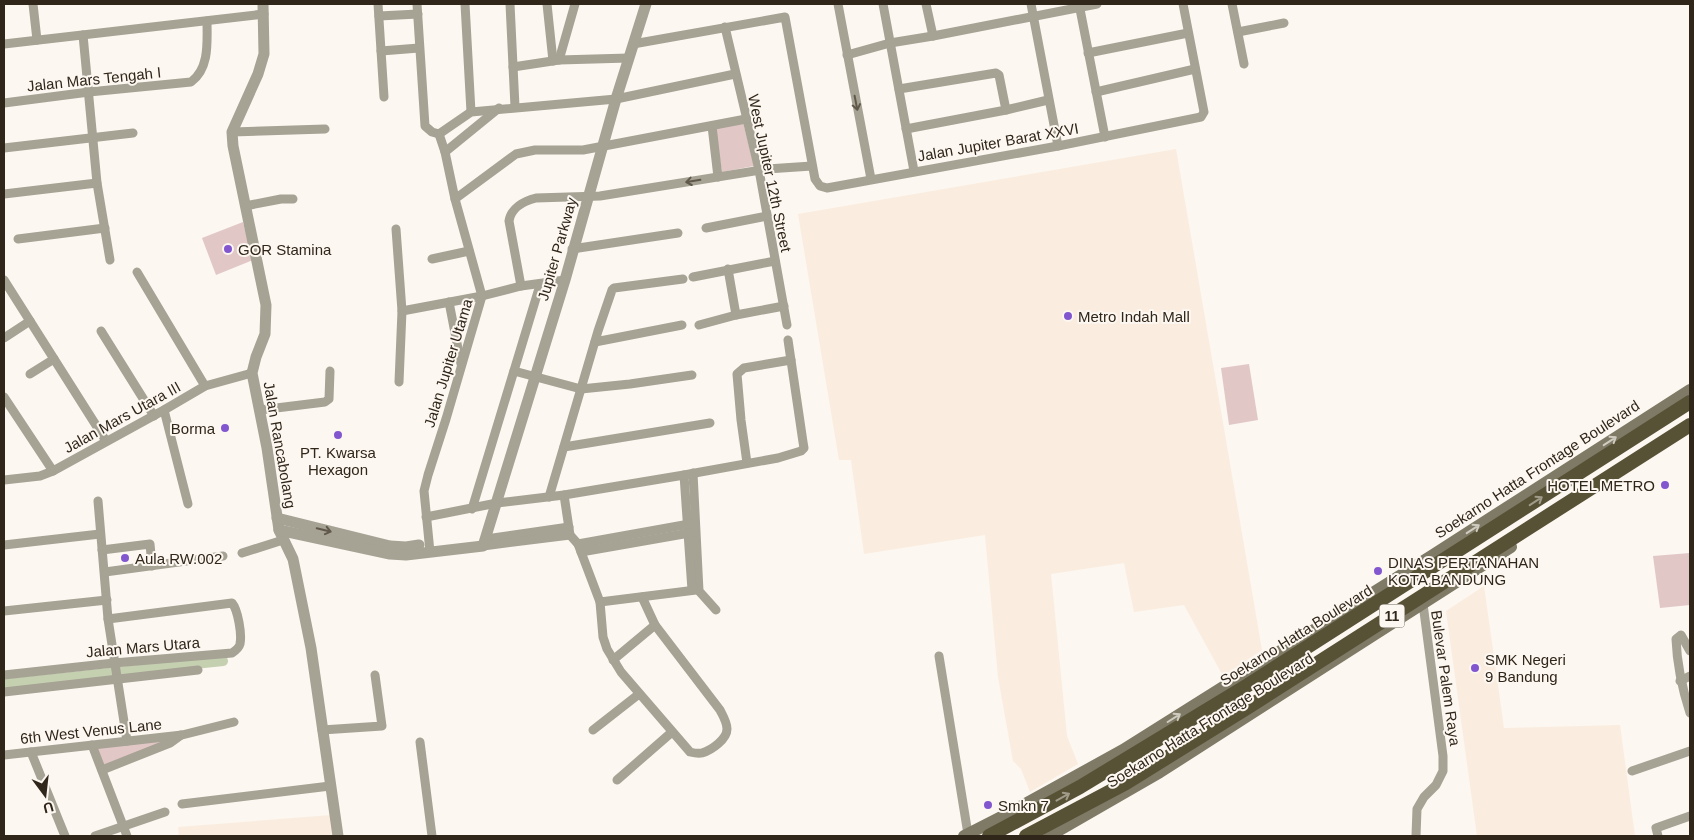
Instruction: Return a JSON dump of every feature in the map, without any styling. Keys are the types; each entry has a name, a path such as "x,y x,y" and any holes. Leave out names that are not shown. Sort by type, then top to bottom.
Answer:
{"highway":[{"name":"Soekarno Hatta Boulevard","path":"989,836 1080,787 1206,711 1690,402"},
{"name":"11","path":"1026,836 1126,782 1219,725 1690,425"},
{"path":"1557,518 1565,506"},
{"path":"1433,556 1465,547"},
{"path":"1219,725 1245,718"}],"main road":[{"name":"Soekarno Hatta Frontage Boulevard","path":"966,835 1123,750 1433,556 1690,390"},
{"name":"Soekarno Hatta Frontage Boulevard","path":"1049,836 1126,793 1690,433"}],"street":[{"path":"32,4 37,40"},
{"path":"378,4 384,97"},
{"path":"417,4 425,126 432,132 439,134 471,112 616,99 735,74"},
{"path":"465,4 471,112"},
{"path":"510,4 515,107"},
{"path":"547,4 556,61"},
{"path":"556,61 575,4"},
{"name":"Jupiter Parkway","path":"485,542 565,280 572,249 616,99 646,4"},
{"path":"838,4 871,179"},
{"path":"883,4 914,171"},
{"path":"926,4 934,36"},
{"path":"1031,4 1058,146"},
{"path":"847,55 890,43 934,36 1079,5 1097,4"},
{"path":"1096,92 1195,69 1183,4"},
{"path":"1232,4 1244,64"},
{"path":"1079,5 1105,137"},
{"path":"4,44 207,21 261,11 264,54 232,132 325,129"},
{"path":"379,16 418,14"},
{"path":"521,286 508,221 513,210 528,200 603,195 759,170 812,166 785,17 633,44"},
{"name":"Jalan Mars Tengah I","path":"4,103 90,92 187,83 195,80 207,55 207,21"},
{"path":"1238,32 1284,23"},
{"name":"West Jupiter 12th Street","path":"724,28 759,170 787,325"},
{"path":"1088,53 1188,33"},
{"path":"83,35 90,92 97,184 110,260"},
{"path":"381,51 419,48"},
{"path":"513,67 556,61 629,58"},
{"name":"Jalan Jupiter Barat XXVI","path":"812,166 815,179 820,186 828,188 1058,146 1201,117 1204,112 1195,69"},
{"path":"899,89 996,73 999,75 1006,110"},
{"path":"906,129 1048,100"},
{"path":"445,152 499,108"},
{"path":"455,199 516,154 535,150 583,150 746,119"},
{"path":"712,126 718,177"},
{"name":"Jalan Rancabolang","path":"232,132 233,146 267,312 265,334 252,373 280,529 295,568 311,648 338,836"},
{"path":"4,148 133,133"},
{"name":"Jalan Jupiter Utama","path":"429,548 424,491 482,296 439,134"},
{"path":"4,194 97,184"},
{"path":"245,206 281,199 293,199"},
{"path":"706,228 767,216"},
{"path":"18,239 105,228"},
{"path":"396,229 402,311 399,382"},
{"path":"572,249 678,233"},
{"path":"432,259 469,251"},
{"path":"694,277 775,261"},
{"path":"728,269 736,315"},
{"path":"137,272 205,386"},
{"path":"549,497 611,292 614,288 683,279"},
{"path":"402,311 482,296 521,286 540,285 565,280"},
{"path":"4,281 106,441"},
{"path":"472,509 540,285"},
{"path":"449,302 462,367"},
{"path":"701,324 784,306"},
{"path":"4,338 30,321"},
{"path":"595,342 682,326"},
{"path":"101,331 154,416"},
{"path":"426,517 497,503 564,495 688,474 778,458 801,451 804,448 788,340"},
{"path":"30,374 54,359"},
{"path":"747,463 737,374 744,368 791,360"},
{"path":"260,410 325,402 329,399 330,371"},
{"path":"514,371 534,378 581,389 692,375"},
{"name":"Jalan Mars Utara III","path":"4,480 40,476 53,471 205,386 252,373"},
{"path":"4,397 53,471"},
{"path":"164,410 188,504"},
{"path":"564,447 710,423"},
{"path":"688,474 696,590 716,610"},
{"path":"564,495 570,531 579,548 600,602 603,636 612,660 690,752 697,754 710,750 726,736 728,730 726,722 720,710 655,625 642,596"},
{"path":"98,501 108,619 127,741"},
{"path":"579,548 691,528"},
{"path":"242,553 280,529 344,539 390,550 406,551 570,531"},
{"path":"4,545 100,534"},
{"path":"102,550 150,544 152,566"},
{"path":"105,572 223,556"},
{"path":"600,602 696,590"},
{"path":"4,611 107,600"},
{"name":"Jalan Mars Utara","path":"4,675 232,653 238,648 240,643 239,624 234,604 230,603 108,619"},
{"name":"Bulevar Palem Raya","path":"1416,836 1417,809 1424,797 1436,785 1443,772 1443,756 1423,604"},
{"path":"612,660 655,625"},
{"path":"1690,651 1683,637 1681,635 1678,636 1676,646 1680,681 1690,713"},
{"path":"939,656 966,835"},
{"path":"4,692 198,670"},
{"path":"322,730 382,726 375,675"},
{"path":"1680,681 1690,676"},
{"path":"593,730 639,694"},
{"name":"6th West Venus Lane","path":"4,755 182,735 234,722"},
{"path":"618,780 672,732"},
{"name":"6th West Venus Lane","path":"102,770 170,743 182,735"},
{"path":"420,742 432,836"},
{"path":"92,745 127,836"},
{"path":"1632,771 1690,751"},
{"path":"32,752 65,836"},
{"path":"182,804 330,786"},
{"path":"95,836 165,812"},
{"path":"1658,836 1656,828 1690,816"}],"shaded area":[{"path":"743,122 754,166 722,172 715,128"},
{"path":"1176,149 1262,650 1223,676 1184,605 1134,612 1124,563 1051,574 1067,736 1078,764 1030,792 1021,769 1013,761 998,677 985,535 864,554 851,460 839,460 798,214"},
{"name":"GOR Stamina","path":"243,222 253,260 216,275 202,238"},
{"path":"1249,364 1258,420 1229,425 1221,368"},
{"path":"1690,553 1690,605 1660,608 1653,556"},
{"name":"SMK Negeri 9 Bandung","path":"1484,586 1504,728 1620,725 1635,836 1477,836 1446,611"},
{"path":"170,740 103,767 95,746"},
{"path":"331,815 333,836 179,836 178,827"}],"waterway":[{"path":"4,684 223,661"}],"place":[{"name":"GOR Stamina","path":"228,249"},
{"name":"Metro Indah Mall","path":"1068,316"},
{"name":"Borma","path":"225,428"},
{"name":"PT. Kwarsa Hexagon","path":"338,435"},
{"name":"HOTEL METRO","path":"1665,485"},
{"name":"Aula RW.002","path":"125,558"},
{"name":"DINAS PERTANAHAN KOTA BANDUNG","path":"1378,571"},
{"name":"SMK Negeri 9 Bandung","path":"1475,668"},
{"name":"Smkn 7","path":"988,805"}]}
